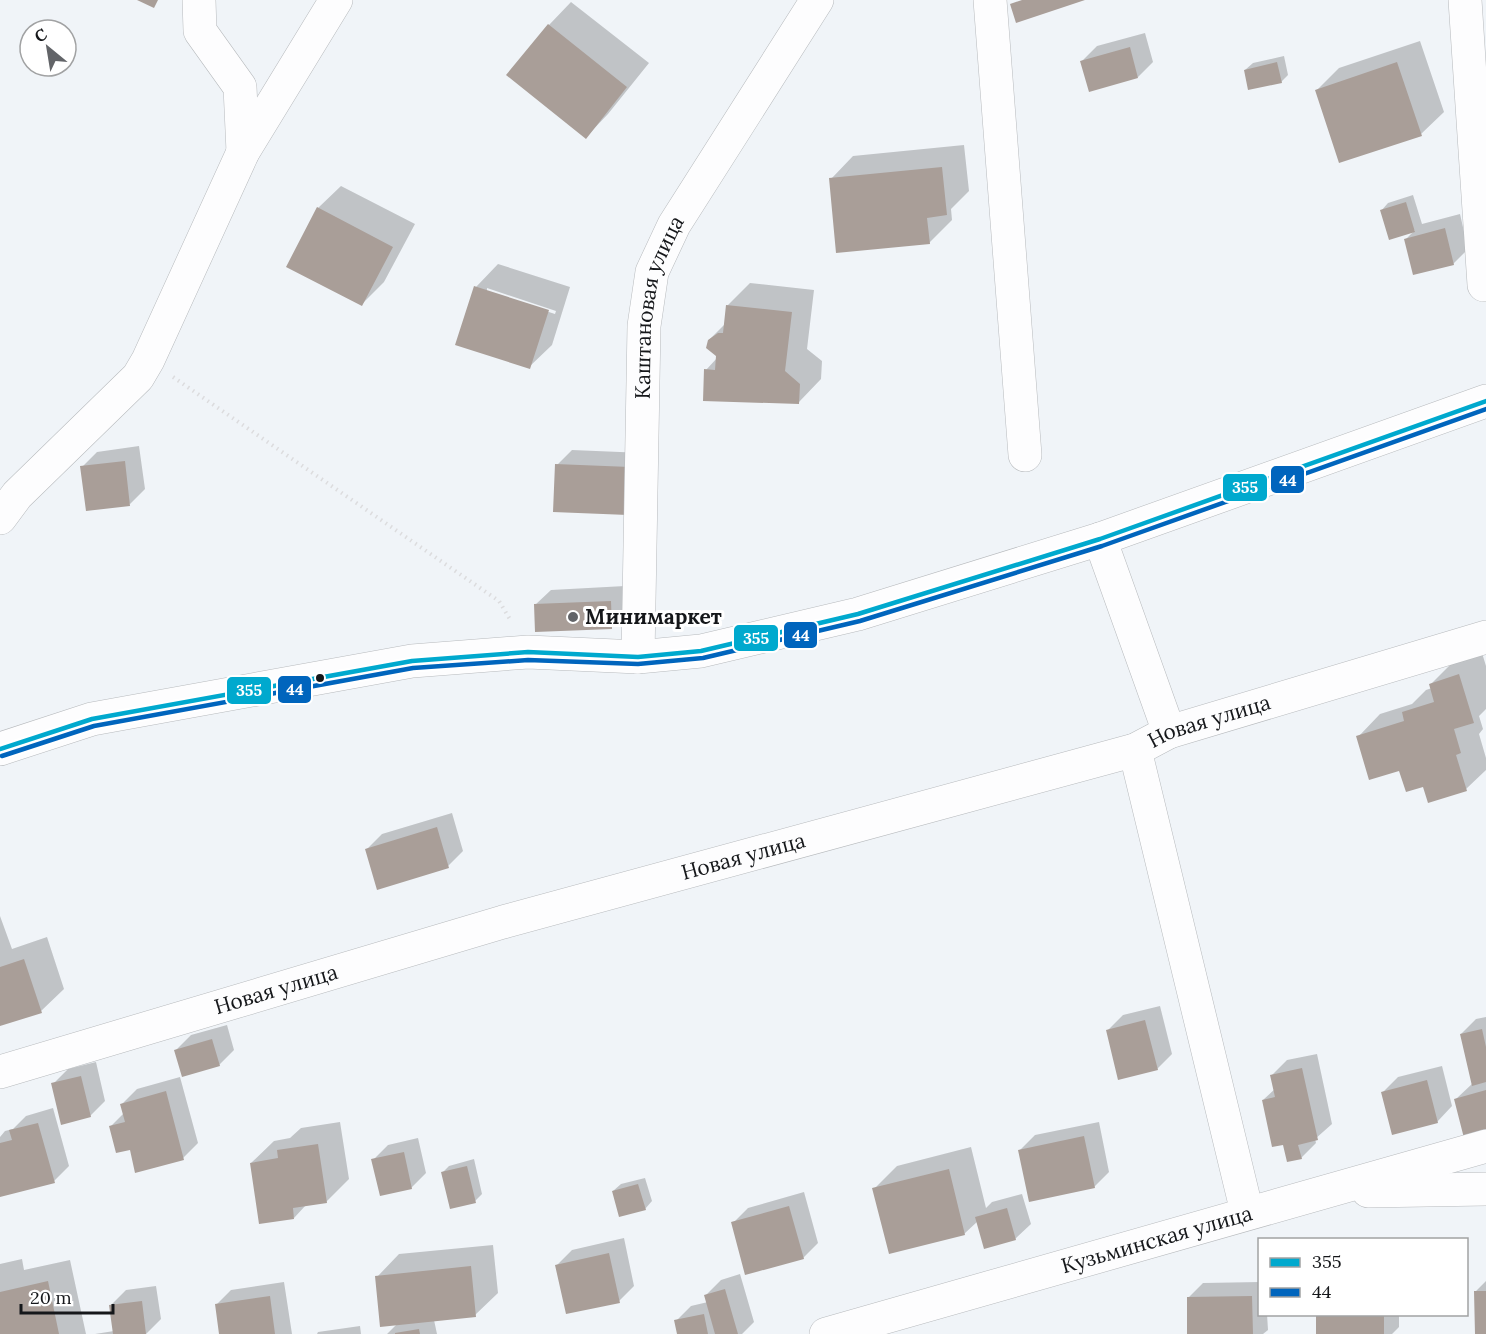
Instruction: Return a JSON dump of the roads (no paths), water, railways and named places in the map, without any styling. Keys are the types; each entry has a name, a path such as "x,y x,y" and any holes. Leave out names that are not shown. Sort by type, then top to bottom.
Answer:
{"street":[{"path":"199,0 200,31 240,87 243,152"},
{"path":"0,518 17,495 138,377 148,360 243,152 336,0"},
{"name":"Каштановая улица","path":"638,657 644,326 652,272 674,225 817,0"},
{"path":"990,0 1025,455"},
{"path":"1465,0 1484,285"},
{"path":"0,749 92,719 412,661 528,652 638,657 701,651 858,614 1100,539 1486,401"},
{"path":"1100,539 1169,732"},
{"name":"Новая улица","path":"0,1072 504,922 1135,750 1169,732 1486,637"},
{"path":"1135,750 1247,1212"},
{"name":"Кузьминская улица","path":"826,1334 1247,1212 1486,1146"},
{"path":"1322,1192 1486,1189"}],"place":[{"name":"Минимаркет","path":"573,617"}]}
